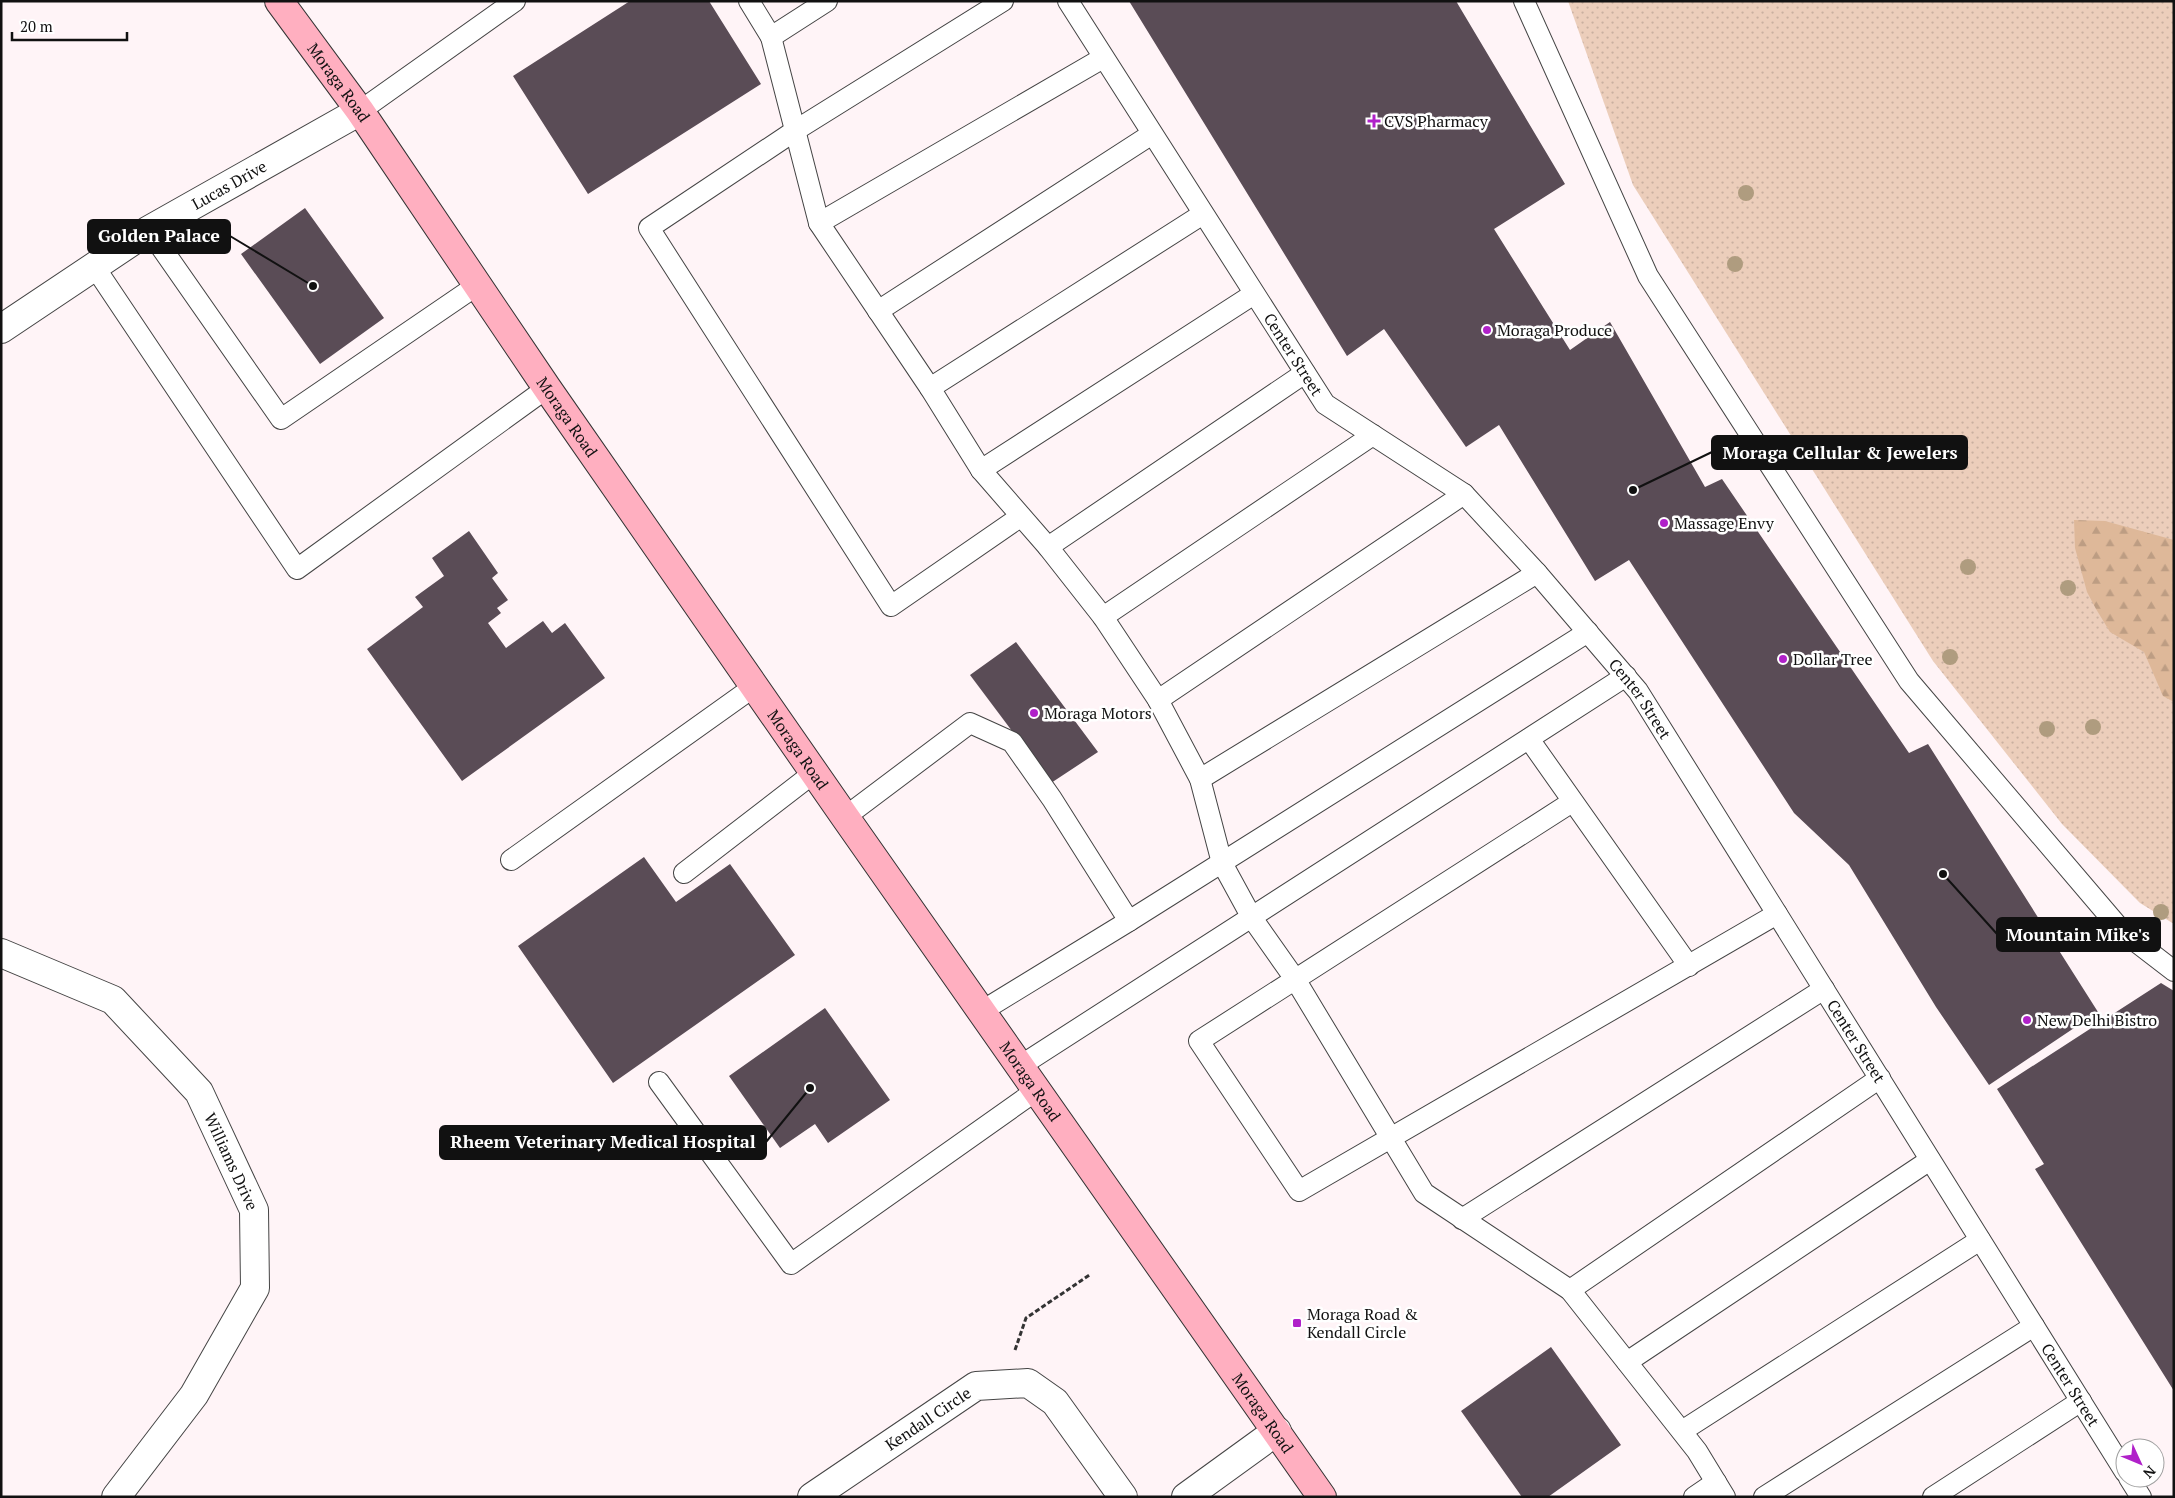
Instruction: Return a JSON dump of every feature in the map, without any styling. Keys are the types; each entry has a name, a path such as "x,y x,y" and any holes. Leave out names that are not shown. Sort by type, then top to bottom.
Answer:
{"main road":[{"name":"Moraga Road","path":"279,1 360,110 476,286 845,817 1322,1497"}],"street":[{"name":"Lucas Drive","path":"1,329 149,230 360,110"},
{"name":"Williams Drive","path":"1,953 113,1000 199,1092 254,1210 255,1288 194,1395 116,1497"},
{"name":"Kendall Circle","path":"812,1497 976,1386 1028,1383 1054,1402 1123,1497"},
{"path":"1186,1497 1276,1431"}],"lane":[{"path":"360,110 514,1"},
{"path":"749,1 771,38 820,223 930,388 981,470 1048,547 1103,617 1158,700 1200,779 1222,863 1252,918 1295,979 1390,1140 1424,1193 1570,1290 1698,1452 1721,1490 1694,1497"},
{"path":"771,38 826,1"},
{"path":"1003,1 796,130 649,228 891,606 1020,517"},
{"name":"Center Street","path":"1068,1 1325,404 1464,494 1537,572 1638,691 2115,1456"},
{"path":"1524,1 1648,276 1909,681 2122,931 2174,971"},
{"path":"820,223 1104,58"},
{"path":"878,311 1152,134"},
{"path":"930,388 1203,214"},
{"path":"149,230 281,419 476,286"},
{"path":"94,266 296,569 547,388"},
{"path":"981,470 1254,294"},
{"path":"1048,547 1305,373"},
{"path":"1103,617 1373,435"},
{"path":"1158,700 1464,494"},
{"path":"1200,779 1537,572"},
{"path":"982,1011 1222,863 1588,632"},
{"path":"1020,1066 1626,676"},
{"path":"511,860 755,686"},
{"path":"845,817 970,723 1012,742 1052,799 1129,921"},
{"path":"1529,739 1688,966"},
{"path":"684,873 815,772"},
{"path":"1572,802 1199,1041 1300,1191 1778,914"},
{"path":"1462,1219 1824,989"},
{"path":"1570,1290 1880,1078"},
{"path":"659,1082 791,1264 1037,1090"},
{"path":"1627,1362 1930,1160"},
{"path":"1682,1431 1980,1240"},
{"path":"1764,1497 2034,1326"},
{"path":"1934,1497 2081,1402"}],"path":[{"path":"1004,1384 1026,1318 1091,1274"}],"shaded area":[{"path":"1568,1 2174,1 2174,924 2140,903 2062,824 1933,661 1633,185"}],"green space":[{"path":"2074,520 2105,521 2174,540 2174,702 2163,696 2144,652 2110,632 2096,609 2087,592 2075,548"}],"building":[{"path":"630,1 709,1 761,84 588,194 513,76"},
{"path":"1129,1 1456,1 1565,184 1494,229 1570,350 1610,322 1705,487 1722,479 1909,753 1928,744 2098,1012 1989,1085 1936,1007 1849,865 1794,813 1629,560 1595,581 1499,425 1466,447 1384,329 1347,356"},
{"path":"305,208 384,318 320,364 241,254"},
{"path":"469,531 498,573 492,578 508,600 497,608 501,613 488,623 506,648 543,621 552,633 565,623 605,678 462,781 367,649 423,607 415,597 444,576 432,558"},
{"name":"Moraga Motors","path":"1016,642 1098,752 1051,783 970,675"},
{"path":"644,857 676,902 730,864 795,955 613,1083 518,946"},
{"path":"2161,983 2174,991 2174,1391 2035,1169 2044,1164 1997,1089"},
{"path":"825,1008 890,1100 828,1143 815,1124 780,1148 729,1076"},
{"path":"1551,1347 1621,1445 1548,1497 1522,1497 1461,1411"}],"place":[{"name":"CVS Pharmacy","path":"1374,121"},
{"name":"Golden Palace","path":"313,286"},
{"name":"Moraga Produce","path":"1487,330"},
{"name":"Moraga Cellular & Jewelers","path":"1633,490"},
{"name":"Massage Envy","path":"1664,523"},
{"name":"Dollar Tree","path":"1783,659"},
{"name":"Moraga Motors","path":"1034,713"},
{"name":"Mountain Mike's","path":"1943,874"},
{"name":"New Delhi Bistro","path":"2027,1020"},
{"name":"Rheem Veterinary Medical Hospital","path":"810,1088"},
{"name":"Moraga Road & Kendall Circle","path":"1297,1323"}]}
